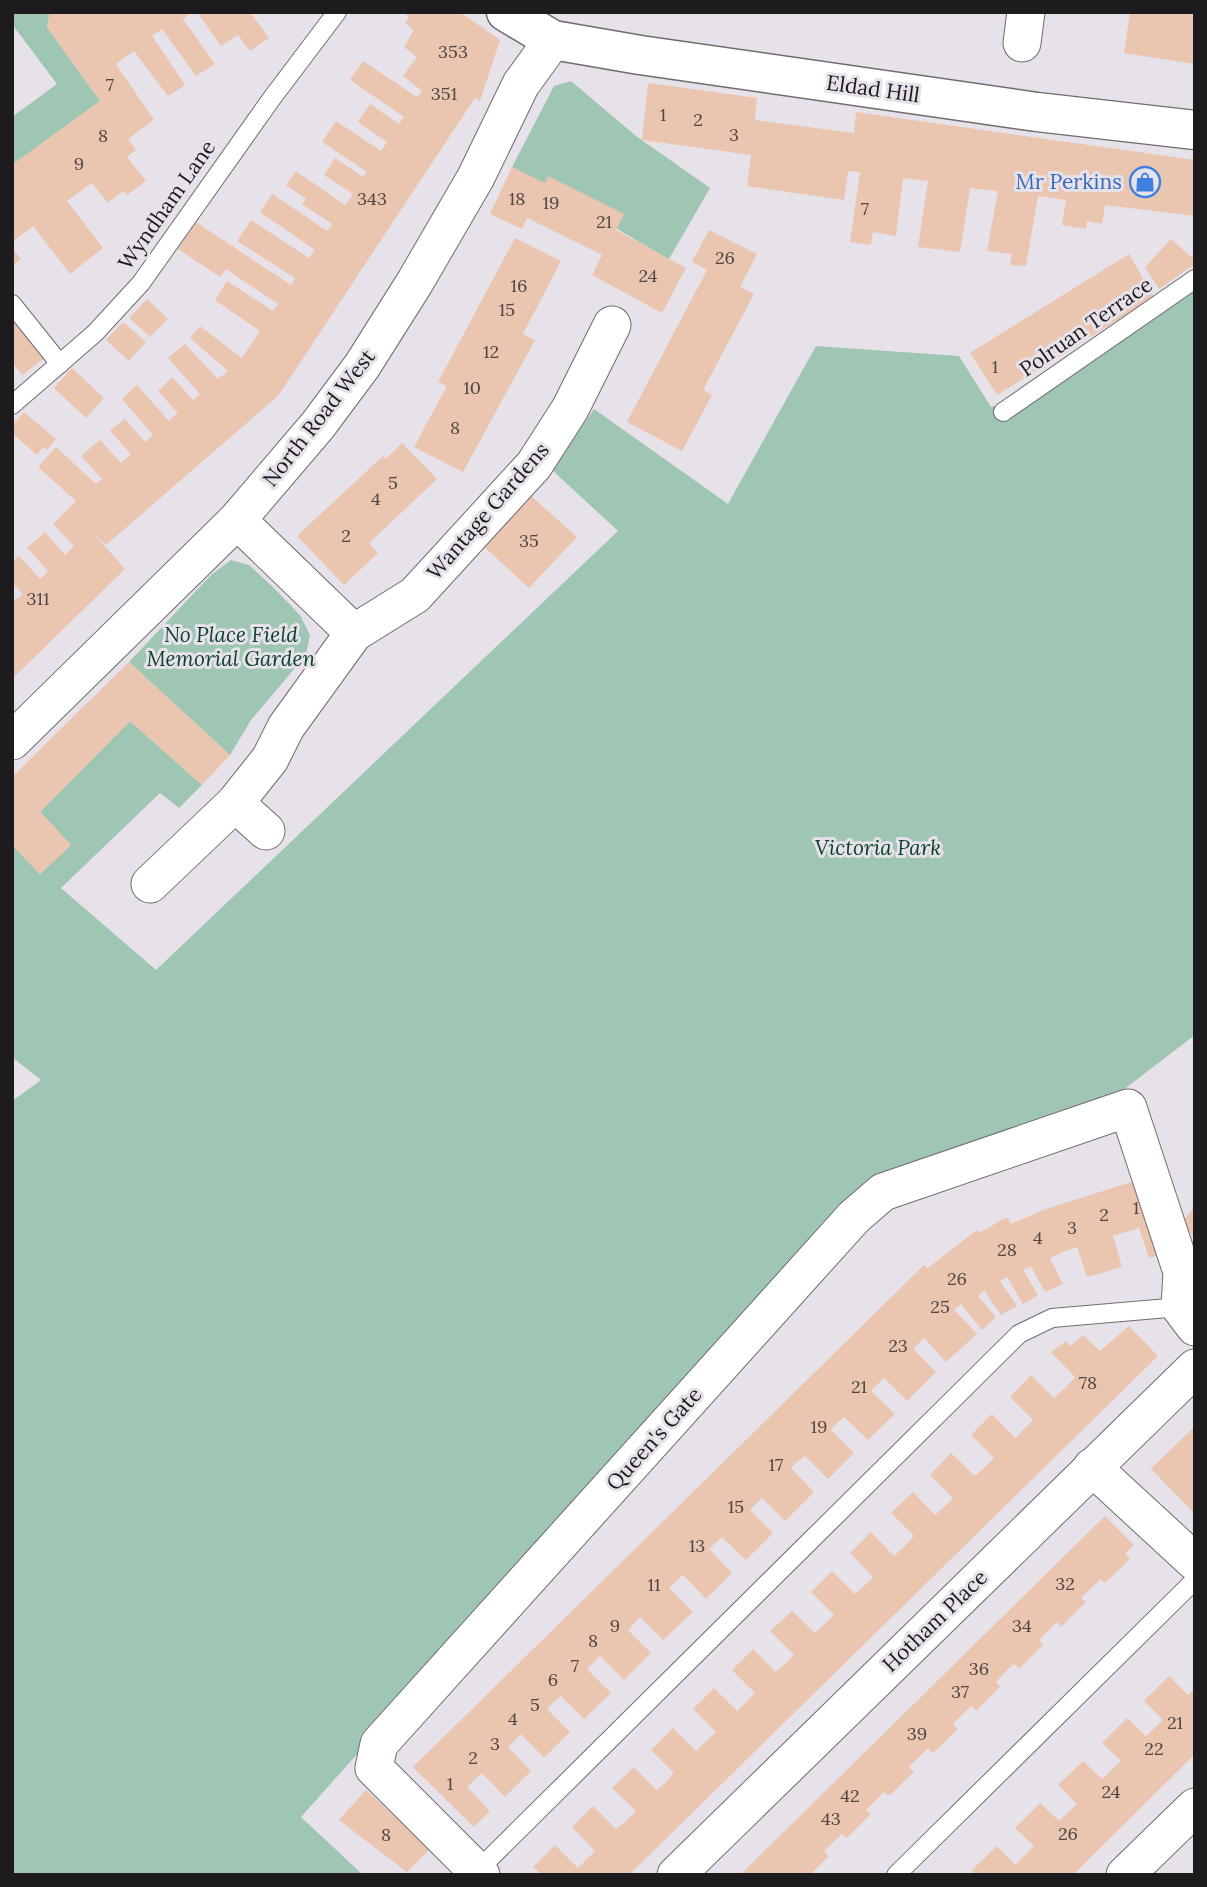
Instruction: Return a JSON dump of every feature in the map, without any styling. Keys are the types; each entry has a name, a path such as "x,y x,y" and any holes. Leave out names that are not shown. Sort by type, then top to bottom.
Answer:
{"street":[{"path":"506,12 553,40"},
{"name":"Eldad Hill","path":"553,40 841,85 1195,130"},
{"name":"North Road West","path":"12,741 237,520 318,425 362,366 476,177 521,85 553,40"},
{"name":"Wantage Gardens","path":"150,884 235,803 270,759 286,727 354,633 415,595 534,465 570,409 612,324"},
{"path":"237,520 354,633"},
{"path":"235,803 266,831"},
{"name":"Queen's Gate","path":"479,1873 374,1768 379,1744 854,1217 883,1192 1128,1108 1182,1272 1187,1317"},
{"name":"Hotham Place","path":"676,1875 1195,1368"},
{"path":"1092,1468 1195,1562"},
{"path":"1125,1875 1195,1807"}],"lane":[{"name":"Wyndham Lane","path":"12,405 95,333 141,283 264,109 337,12"},
{"name":"Polruan Terrace","path":"1003,412 1195,279"},
{"path":"12,304 60,364"},
{"path":"479,1873 1019,1334 1052,1318 1187,1317"},
{"path":"896,1875 1195,1580"}],"green space":[{"path":"12,12 50,12 47,27 100,101 12,165 12,117 57,84 12,24"},
{"path":"571,81 636,136 710,188 669,259 512,167 554,86"},
{"name":"Victoria Park","path":"1195,289 1195,1035 1106,1103 879,1184 663,1411 301,1817 363,1875 12,1875 12,1101 41,1080 12,1057 12,845 40,874 71,845 40,812 130,721 202,785 179,808 160,793 61,888 156,970 618,531 552,470 594,409 728,504 816,346 959,356 991,407 1005,404"},
{"name":"No Place Field Memorial Garden","path":"231,560 249,565 275,589 300,615 310,635 306,655 251,720 230,755 129,662 211,575"}],"building":[{"path":"50,12 192,12 183,19 215,64 196,76 162,29 152,36 185,85 168,96 134,51 116,64 154,120 128,139 136,150 127,157 146,181 127,195 123,191 108,203 92,183 67,201 103,248 70,274 33,226 12,242 12,165 100,101 47,27"},
{"path":"197,12 250,12 269,38 250,51 238,35 221,46"},
{"path":"403,12 460,12 500,40 480,101 475,98 278,396 106,545 94,534 125,569 12,679 12,601 23,595 12,582 12,562 19,556 40,579 48,571 27,548 45,532 65,555 74,546 53,524 76,501 38,467 56,447 96,484 102,479 81,456 100,440 121,463 131,454 110,431 125,419 145,442 153,435 122,399 137,385 169,421 178,413 158,391 172,377 193,400 200,394 168,358 185,344 218,379 228,371 190,338 200,326 242,358 260,331 215,300 227,281 273,311 278,304 226,269 220,277 178,249 196,222 291,285 295,278 237,241 251,220 309,258 315,250 260,212 272,194 327,231 332,224 302,204 306,199 286,185 296,171 345,205 353,194 324,175 335,158 363,177 367,172 322,142 336,121 381,151 387,142 358,122 370,104 399,124 404,117 350,80 363,61 417,97 422,91 403,76 417,57 404,47 414,30 405,23 409,17"},
{"path":"1130,12 1195,12 1195,64 1124,53"},
{"path":"648,83 757,98 755,120 854,133 856,112 1195,160 1195,216 1105,205 1102,224 1087,221 1086,229 1062,225 1066,200 1038,196 1026,266 1010,265 1012,254 987,251 998,191 970,188 960,252 918,247 928,181 903,178 896,236 873,232 871,245 850,242 860,172 848,171 844,200 747,186 751,155 642,140"},
{"path":"512,167 545,183 548,176 624,214 616,230 686,268 662,313 592,275 602,255 527,218 522,229 490,214"},
{"path":"709,230 757,254 740,287 754,294 703,390 712,395 682,451 627,422 707,270 692,262"},
{"path":"515,238 561,261 523,334 535,340 463,472 414,447 447,386 438,382"},
{"path":"1171,239 1195,260 1195,264 1159,289 1145,267"},
{"path":"12,248 21,259 12,266"},
{"path":"1129,254 1154,297 997,395 970,353"},
{"path":"147,299 168,319 150,337 129,318"},
{"path":"12,316 45,358 22,375 12,362"},
{"path":"123,322 146,342 129,361 106,340"},
{"path":"72,368 104,398 86,418 54,388"},
{"path":"24,412 56,439 47,450 43,447 37,455 12,433 12,426"},
{"path":"402,443 437,479 369,543 378,553 344,585 297,536 383,456 386,459"},
{"path":"529,494 577,537 529,588 482,545"},
{"path":"129,662 230,755 202,785 130,721 40,812 71,845 40,874 12,845 12,777"},
{"path":"1144,1178 1167,1253 1149,1258 1139,1228 1113,1236 1122,1267 1087,1277 1077,1247 1063,1252 1050,1258 1063,1284 1045,1292 1031,1266 1023,1270 1038,1295 1023,1304 1007,1277 1000,1281 1017,1306 1001,1315 984,1290 978,1296 996,1317 982,1330 961,1304 954,1310 977,1334 946,1362 924,1338 913,1349 936,1372 907,1401 884,1378 871,1391 895,1414 868,1440 844,1417 837,1423 831,1430 854,1453 828,1479 805,1456 797,1462 791,1468 814,1492 785,1521 762,1498 750,1510 773,1533 746,1560 722,1537 709,1549 732,1573 706,1599 683,1575 675,1582 669,1588 693,1612 663,1640 640,1617 628,1630 651,1653 624,1680 600,1656 587,1669 611,1693 584,1719 561,1696 554,1702 547,1709 570,1732 544,1758 521,1734 508,1747 531,1771 505,1797 482,1773 467,1787 490,1811 474,1827 413,1767 924,1265 928,1268 973,1233 978,1230 980,1233 1003,1219 1008,1218 1011,1224 1046,1209"},
{"path":"1195,1206 1195,1237 1180,1225"},
{"path":"1129,1326 1158,1356 629,1875 542,1875 533,1867 555,1845 578,1868 595,1851 572,1827 593,1806 616,1829 627,1820 636,1811 612,1788 634,1767 657,1790 666,1782 674,1773 651,1750 673,1728 696,1751 716,1732 693,1709 714,1688 737,1711 755,1693 732,1670 753,1649 776,1672 785,1664 794,1655 770,1631 792,1611 815,1633 834,1615 811,1592 832,1571 855,1594 864,1586 873,1577 850,1553 871,1532 894,1556 905,1546 914,1536 891,1513 913,1492 935,1515 953,1498 930,1475 951,1453 975,1476 985,1467 994,1458 971,1435 992,1414 1015,1438 1033,1420 1010,1397 1031,1375 1054,1398 1075,1377 1051,1352 1066,1341 1070,1346 1083,1335 1100,1351"},
{"path":"1195,1426 1195,1514 1151,1469"},
{"path":"1105,1516 1134,1545 1125,1554 1130,1559 1105,1583 1101,1579 1091,1588 1081,1598 1086,1602 1061,1627 1057,1622 1039,1640 1043,1645 1019,1669 1014,1664 1004,1673 996,1682 1000,1687 976,1711 971,1706 953,1724 958,1729 933,1753 928,1748 909,1767 914,1772 889,1796 884,1792 866,1810 871,1814 847,1838 842,1834 824,1851 829,1856 810,1875 740,1875"},
{"path":"1169,1676 1188,1695 1195,1688 1195,1754 1073,1875 976,1875 972,1870 997,1846 1015,1865 1034,1846 1015,1828 1040,1803 1059,1821 1077,1804 1058,1785 1083,1761 1102,1779 1121,1761 1102,1743 1127,1718 1146,1736 1163,1720 1144,1701"},
{"path":"366,1790 430,1849 407,1872 339,1820"}],"place":[{"name":"Mr Perkins","path":"1145,182"}]}
